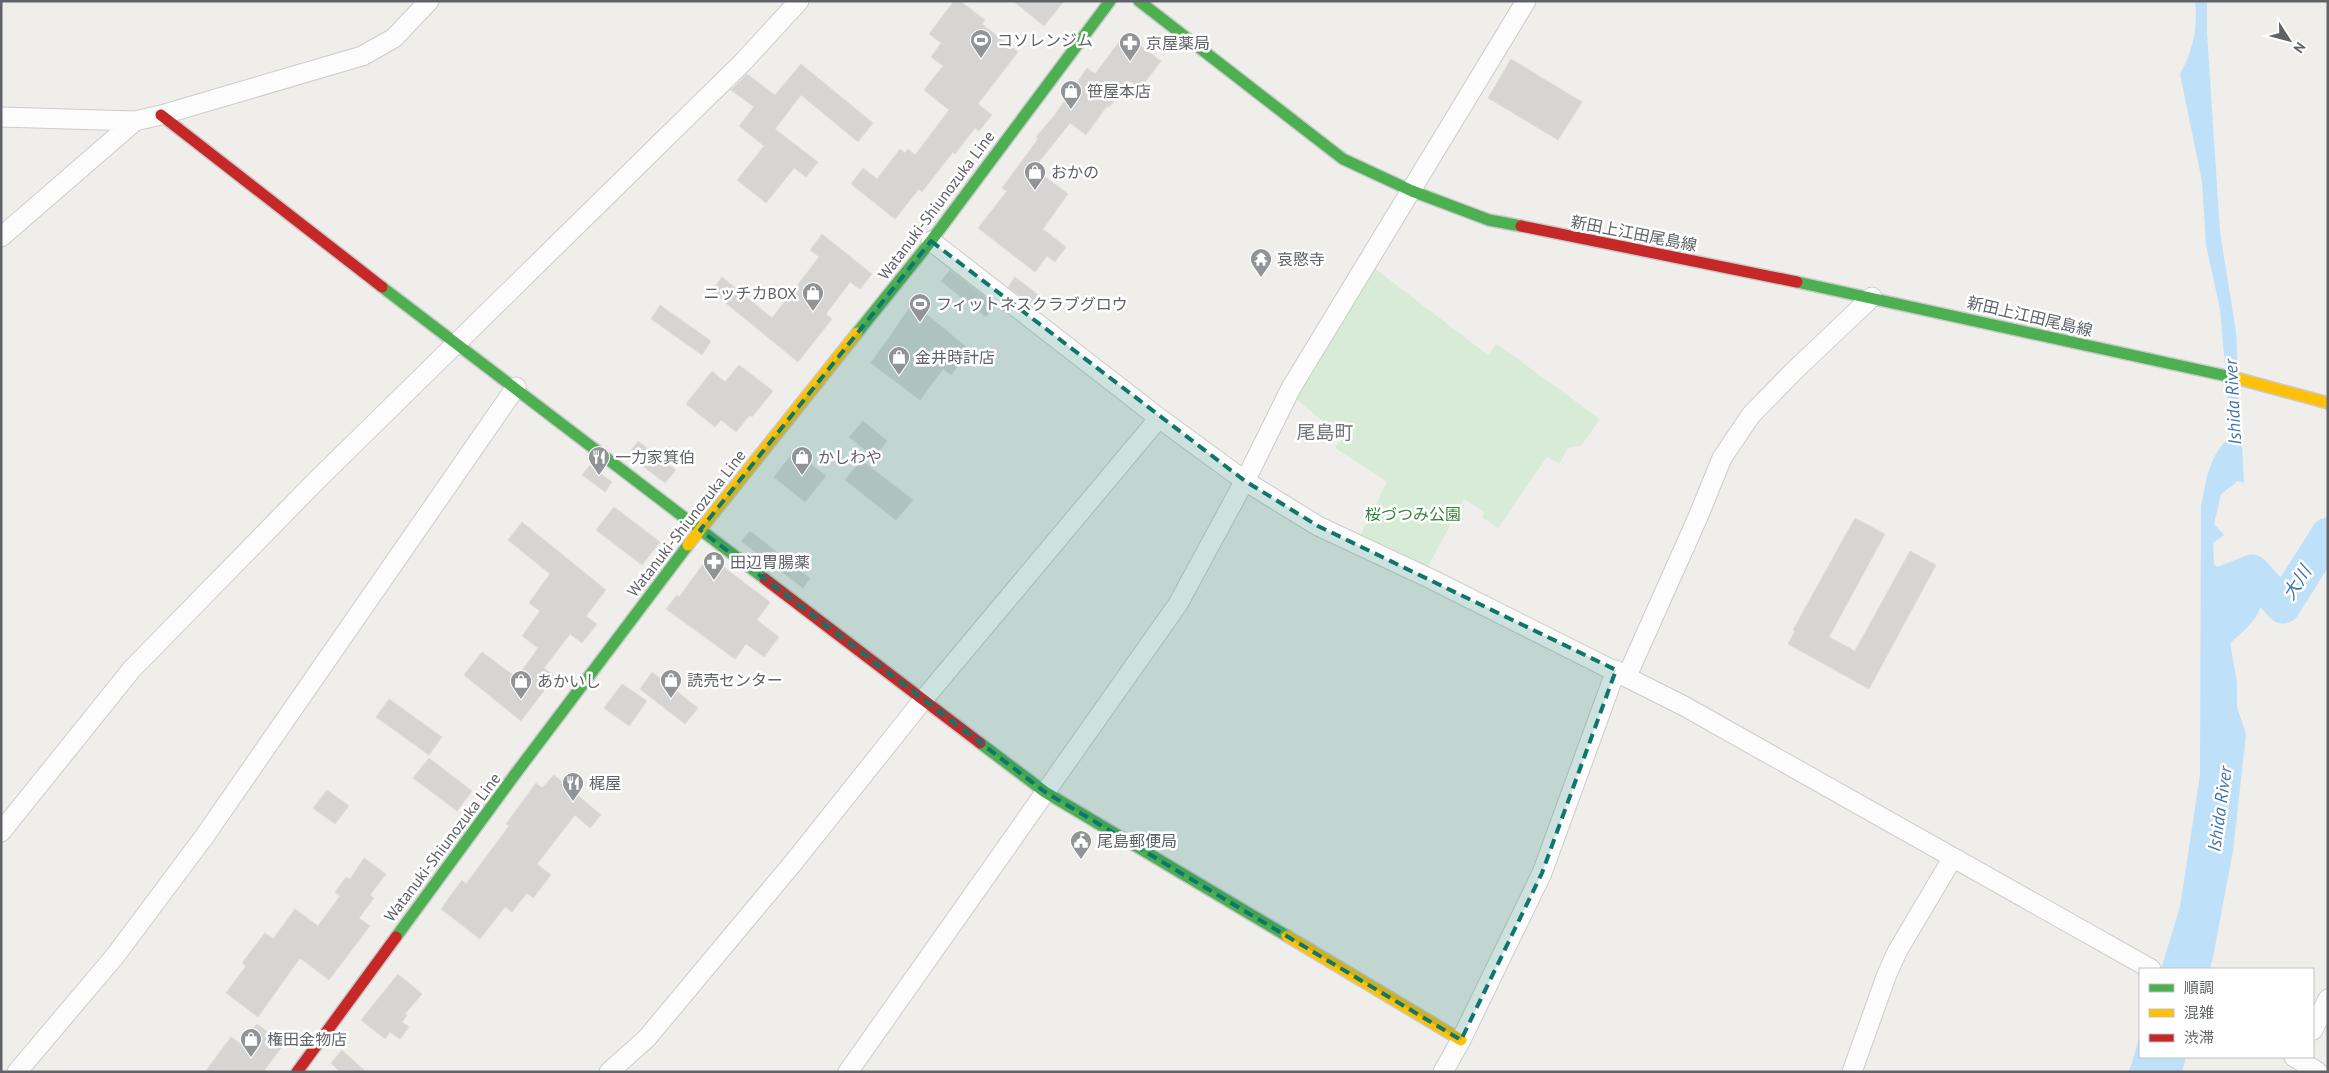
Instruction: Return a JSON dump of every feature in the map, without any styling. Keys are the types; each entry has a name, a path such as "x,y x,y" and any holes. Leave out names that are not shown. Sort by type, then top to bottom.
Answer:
{"main road":[{"name":"Watanuki-Shiunozuka Line","path":"297,1072 516,773 700,530 931,241 1110,1"},
{"name":"新田上江田尾島線","path":"1139,1 1343,159 1412,191 1488,220 1872,297 2263,384 2328,403"},
{"path":"161,115 455,343 516,387 700,530 1045,792 1461,1040"}],"street":[{"path":"1,117 135,121 161,115 362,56 394,38 429,1"},
{"path":"1,832 132,669 271,526 455,343 744,61 798,1"},
{"path":"848,1072 1178,604 1245,481 1292,388 1526,1"},
{"path":"1,237 135,121"},
{"path":"931,241 1159,418 1245,481 1318,526 1621,673 1684,706 1952,859 2144,965"},
{"path":"1443,1072 1461,1040 1542,873 1621,673 1698,517 1722,458 1751,415 1872,297"},
{"path":"17,1072 115,956 204,837 516,387"},
{"path":"609,1072 653,1031 793,862 923,700 1159,418"},
{"path":"1852,1072 1898,950 1952,859"},
{"path":"2314,1028 2328,999"},
{"path":"2297,1058 2318,1072"}],"highlighted area":[{"path":"931,241 1245,481 1318,526 1616,670 1542,873 1461,1040 1045,792 700,530"}],"green space":[{"name":"桜づつみ公園","path":"1374,268 1488,355 1497,344 1600,419 1581,446 1568,448 1559,464 1547,457 1498,528 1482,517 1485,513 1464,499 1423,576 1356,544 1387,482 1335,448 1343,438 1295,398"}],"water":[{"name":"Ishida River","path":"2195,1 2207,1 2207,33 2220,232 2236,332 2244,483 2238,481 2221,494 2214,524 2224,535 2213,543 2214,564 2225,574 2232,562 2258,555 2263,595 2258,613 2252,622 2230,643 2237,682 2237,707 2246,734 2233,851 2210,968 2161,968 2180,907 2200,775 2201,507 2207,477 2213,460 2223,443 2231,435 2220,309 2206,245 2202,181 2180,74 2194,39"},
{"path":"2139,1039 2139,1058 2186,1058 2182,1072 2129,1072"}],"building":[{"path":"954,1 960,1 985,20 982,24 1018,52 978,104 992,115 979,131 975,128 955,154 953,152 922,192 919,189 895,219 851,184 863,168 877,179 900,149 905,153 908,149 915,155 949,110 924,90 943,66 931,57 941,43 929,34"},
{"path":"1013,1 1064,1 1044,26"},
{"path":"1125,34 1161,61 1140,89 1130,81 1109,107 1107,106 1086,135 1070,123 1034,168 1068,194 1043,229 1066,247 1055,262 1047,256 1035,272 978,228 1007,191 1002,188 1038,139 1036,137 1054,116 1087,68 1095,74"},
{"path":"1511,59 1582,102 1558,140 1488,98"},
{"path":"801,64 873,123 858,142 801,95 775,129 818,162 806,177 794,168 766,203 737,180 764,146 739,126 754,107 731,90 747,74 775,95"},
{"path":"822,234 872,274 860,289 850,282 826,314 832,319 798,362 711,291 722,277 772,318 819,257 810,250"},
{"path":"950,270 995,305 986,317 941,281"},
{"path":"1015,277 1041,297 1034,307 1008,287"},
{"path":"913,303 970,350 951,375 943,369 920,400 871,363"},
{"path":"660,305 711,341 702,355 651,319"},
{"path":"739,365 773,391 752,417 750,415 736,432 721,420 715,427 686,404 712,371 725,382"},
{"path":"863,421 887,441 874,457 849,437"},
{"path":"638,441 676,470 665,483 628,455"},
{"path":"794,451 826,476 805,502 774,477"},
{"path":"861,460 913,500 896,520 845,480"},
{"path":"590,465 612,482 605,492 582,475"},
{"path":"614,507 660,542 642,565 596,530"},
{"path":"1855,518 1885,534 1829,637 1855,651 1910,551 1936,565 1869,689 1788,644 1795,631 1793,630"},
{"path":"522,522 606,590 586,616 597,624 582,643 570,634 544,668 555,676 521,721 464,675 482,652 517,678 538,648 522,636 540,611 529,603 550,574 508,540"},
{"path":"750,531 810,578 803,588 741,541"},
{"path":"709,556 770,602 757,620 779,637 764,657 746,644 735,659 666,609 677,595 679,597"},
{"path":"652,672 698,708 685,724 640,689"},
{"path":"622,684 647,701 629,726 604,708"},
{"path":"389,699 442,737 429,755 376,717"},
{"path":"429,758 472,791 457,811 413,778"},
{"path":"554,775 601,815 590,828 575,815 537,864 551,875 533,898 527,893 512,912 505,907 480,939 441,909 462,880 466,884 509,826 506,824 536,783 542,788"},
{"path":"327,790 349,806 335,824 313,808"},
{"path":"364,858 386,874 370,895 374,898 359,918 370,926 329,980 300,958 258,1017 226,993 246,966 242,963 265,933 273,939 295,909 318,926 340,896 335,892 346,877 350,879"},
{"path":"398,974 422,994 405,1014 407,1015 402,1022 409,1027 400,1039 390,1032 385,1039 361,1020"},
{"path":"257,1024 284,1044 263,1072 205,1072 231,1037 241,1044"},
{"path":"342,1050 366,1072 340,1072 331,1063"}],"waterway":[{"name":"大川","path":"2222,584 2252,572 2283,606 2328,535"}],"traffic: fast":[{"path":"857,333 931,241 1110,1"},
{"path":"1139,1 1343,159 1412,191 1489,220 1521,226"},
{"path":"1797,282 2236,378"},
{"path":"382,287 765,579"},
{"path":"396,937 516,773 688,545"},
{"path":"980,743 1045,792 1287,936"}],"traffic: slow":[{"path":"688,545 857,333"},
{"path":"2236,378 2328,403"},
{"path":"1287,936 1461,1040"}],"traffic: jam":[{"path":"161,115 382,287"},
{"path":"1521,226 1797,282"},
{"path":"765,579 980,743"},
{"path":"297,1072 396,937"}],"place":[{"name":"コソレンジム","path":"981,59"},
{"name":"京屋薬局","path":"1130,62"},
{"name":"笹屋本店","path":"1071,110"},
{"name":"おかの","path":"1035,191"},
{"name":"哀愍寺","path":"1261,278"},
{"name":"ニッチカBOX","path":"813,312"},
{"name":"フィットネスクラブグロウ","path":"920,323"},
{"name":"金井時計店","path":"899,376"},
{"name":"一力家箕伯","path":"599,476"},
{"name":"かしわや","path":"802,476"},
{"name":"田辺胃腸薬","path":"714,581"},
{"name":"読売センター","path":"671,699"},
{"name":"あかいし","path":"521,700"},
{"name":"梶屋","path":"573,802"},
{"name":"尾島郵便局","path":"1081,860"},
{"name":"権田金物店","path":"251,1058"}],"district":[{"name":"尾島町","path":"1325,432"}]}
